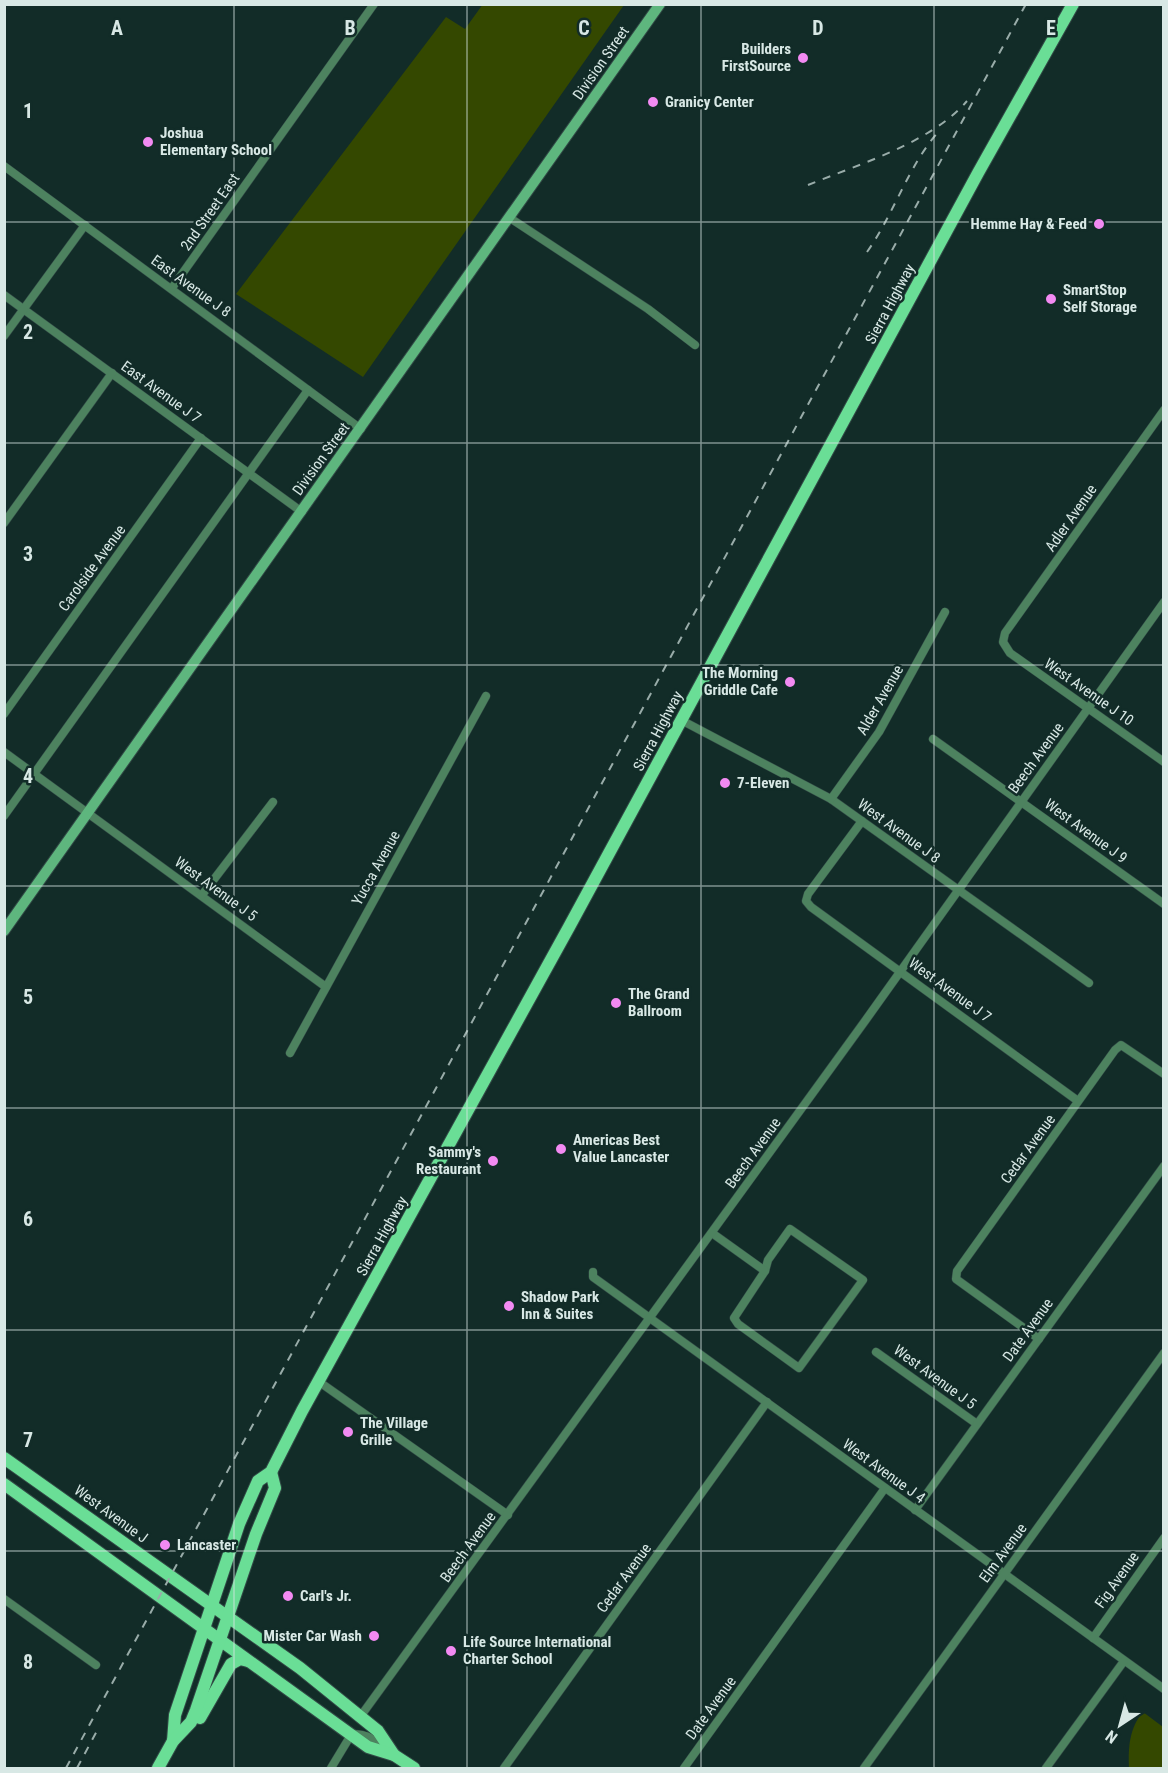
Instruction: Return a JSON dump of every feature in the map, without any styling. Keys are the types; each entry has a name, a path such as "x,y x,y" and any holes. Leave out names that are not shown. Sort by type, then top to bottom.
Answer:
{"main road":[{"name":"Division Street","path":"4,931 660,4"},
{"name":"Sierra Highway","path":"173,1741 175,1715 203,1628 236,1530 258,1481 271,1472 318,1381 978,173 1073,4"},
{"name":"West Avenue J","path":"4,1458 300,1668 378,1731 394,1755"},
{"name":"Sierra Highway","path":"158,1768 173,1741 191,1722 256,1534 275,1488 271,1472"},
{"name":"West Avenue J","path":"4,1484 368,1747 394,1755 414,1768"},
{"path":"173,1741 189,1736 231,1664 240,1659 248,1660"}],"street":[{"name":"2nd Street East","path":"172,288 374,4"},
{"name":"East Avenue J 8","path":"4,166 361,429"},
{"path":"510,218 648,309 695,345"},
{"path":"4,336 85,225"},
{"name":"East Avenue J 7","path":"4,295 302,512"},
{"path":"4,523 112,373"},
{"path":"4,816 308,390"},
{"name":"Adler Avenue","path":"1003,642 1005,633 1164,410"},
{"name":"Carolside Avenue","path":"4,714 201,438"},
{"name":"Beech Avenue","path":"360,1717 901,971 1164,602"},
{"name":"Alder Avenue","path":"831,799 879,732 945,612"},
{"name":"West Avenue J 10","path":"1003,642 1010,653 1164,762"},
{"name":"Yucca Avenue","path":"291,1053 486,696"},
{"name":"West Avenue J 8","path":"681,720 831,799 1089,983"},
{"name":"West Avenue J 9","path":"933,739 1164,904"},
{"name":"West Avenue J 5","path":"4,752 326,987"},
{"path":"202,895 273,802"},
{"name":"West Avenue J 7","path":"862,821 808,894 806,901 811,907 1078,1101"},
{"name":"Cedar Avenue","path":"1039,1339 956,1279 957,1271 1114,1050 1121,1045 1164,1074"},
{"name":"Date Avenue","path":"915,1510 1164,1166"},
{"path":"790,1228 863,1280 799,1368 738,1324 734,1318 765,1271 768,1260 790,1228"},
{"path":"712,1233 765,1271"},
{"name":"West Avenue J 4","path":"593,1272 593,1277 1164,1689"},
{"name":"West Avenue J 5","path":"876,1352 977,1424"},
{"name":"Elm Avenue","path":"864,1768 1164,1353"},
{"path":"318,1381 508,1515"},
{"name":"Cedar Avenue","path":"504,1768 767,1402"},
{"name":"Date Avenue","path":"684,1768 885,1488"},
{"name":"Fig Avenue","path":"1093,1638 1164,1538"},
{"path":"4,1599 96,1665"},
{"path":"1046,1768 1124,1661"},
{"path":"331,1768 351,1735"}],"green space":[{"path":"483,4 624,5 363,377 236,294 446,17 465,29"},
{"path":"1143,1712 1163,1727 1163,1768 1129,1768 1129,1746 1132,1732"}],"railway":[{"path":"66,1768 1026,4"},
{"path":"808,185 893,151 914,140 952,116 967,101"},
{"path":"867,252 918,159 939,131"},
{"path":"77,1768 98,1729"}],"place":[{"name":"Builders FirstSource","path":"803,58"},
{"name":"Granicy Center","path":"653,102"},
{"name":"Joshua Elementary School","path":"148,142"},
{"name":"Hemme Hay & Feed","path":"1099,224"},
{"name":"SmartStop Self Storage","path":"1051,299"},
{"name":"The Morning Griddle Cafe","path":"790,682"},
{"name":"7-Eleven","path":"725,783"},
{"name":"The Grand Ballroom","path":"616,1003"},
{"name":"Americas Best Value Lancaster","path":"561,1149"},
{"name":"Sammy's Restaurant","path":"493,1161"},
{"name":"Shadow Park Inn & Suites","path":"509,1306"},
{"name":"The Village Grille","path":"348,1432"},
{"name":"Lancaster","path":"165,1545"},
{"name":"Carl's Jr.","path":"288,1596"},
{"name":"Mister Car Wash","path":"374,1636"},
{"name":"Life Source International Charter School","path":"451,1651"}]}
